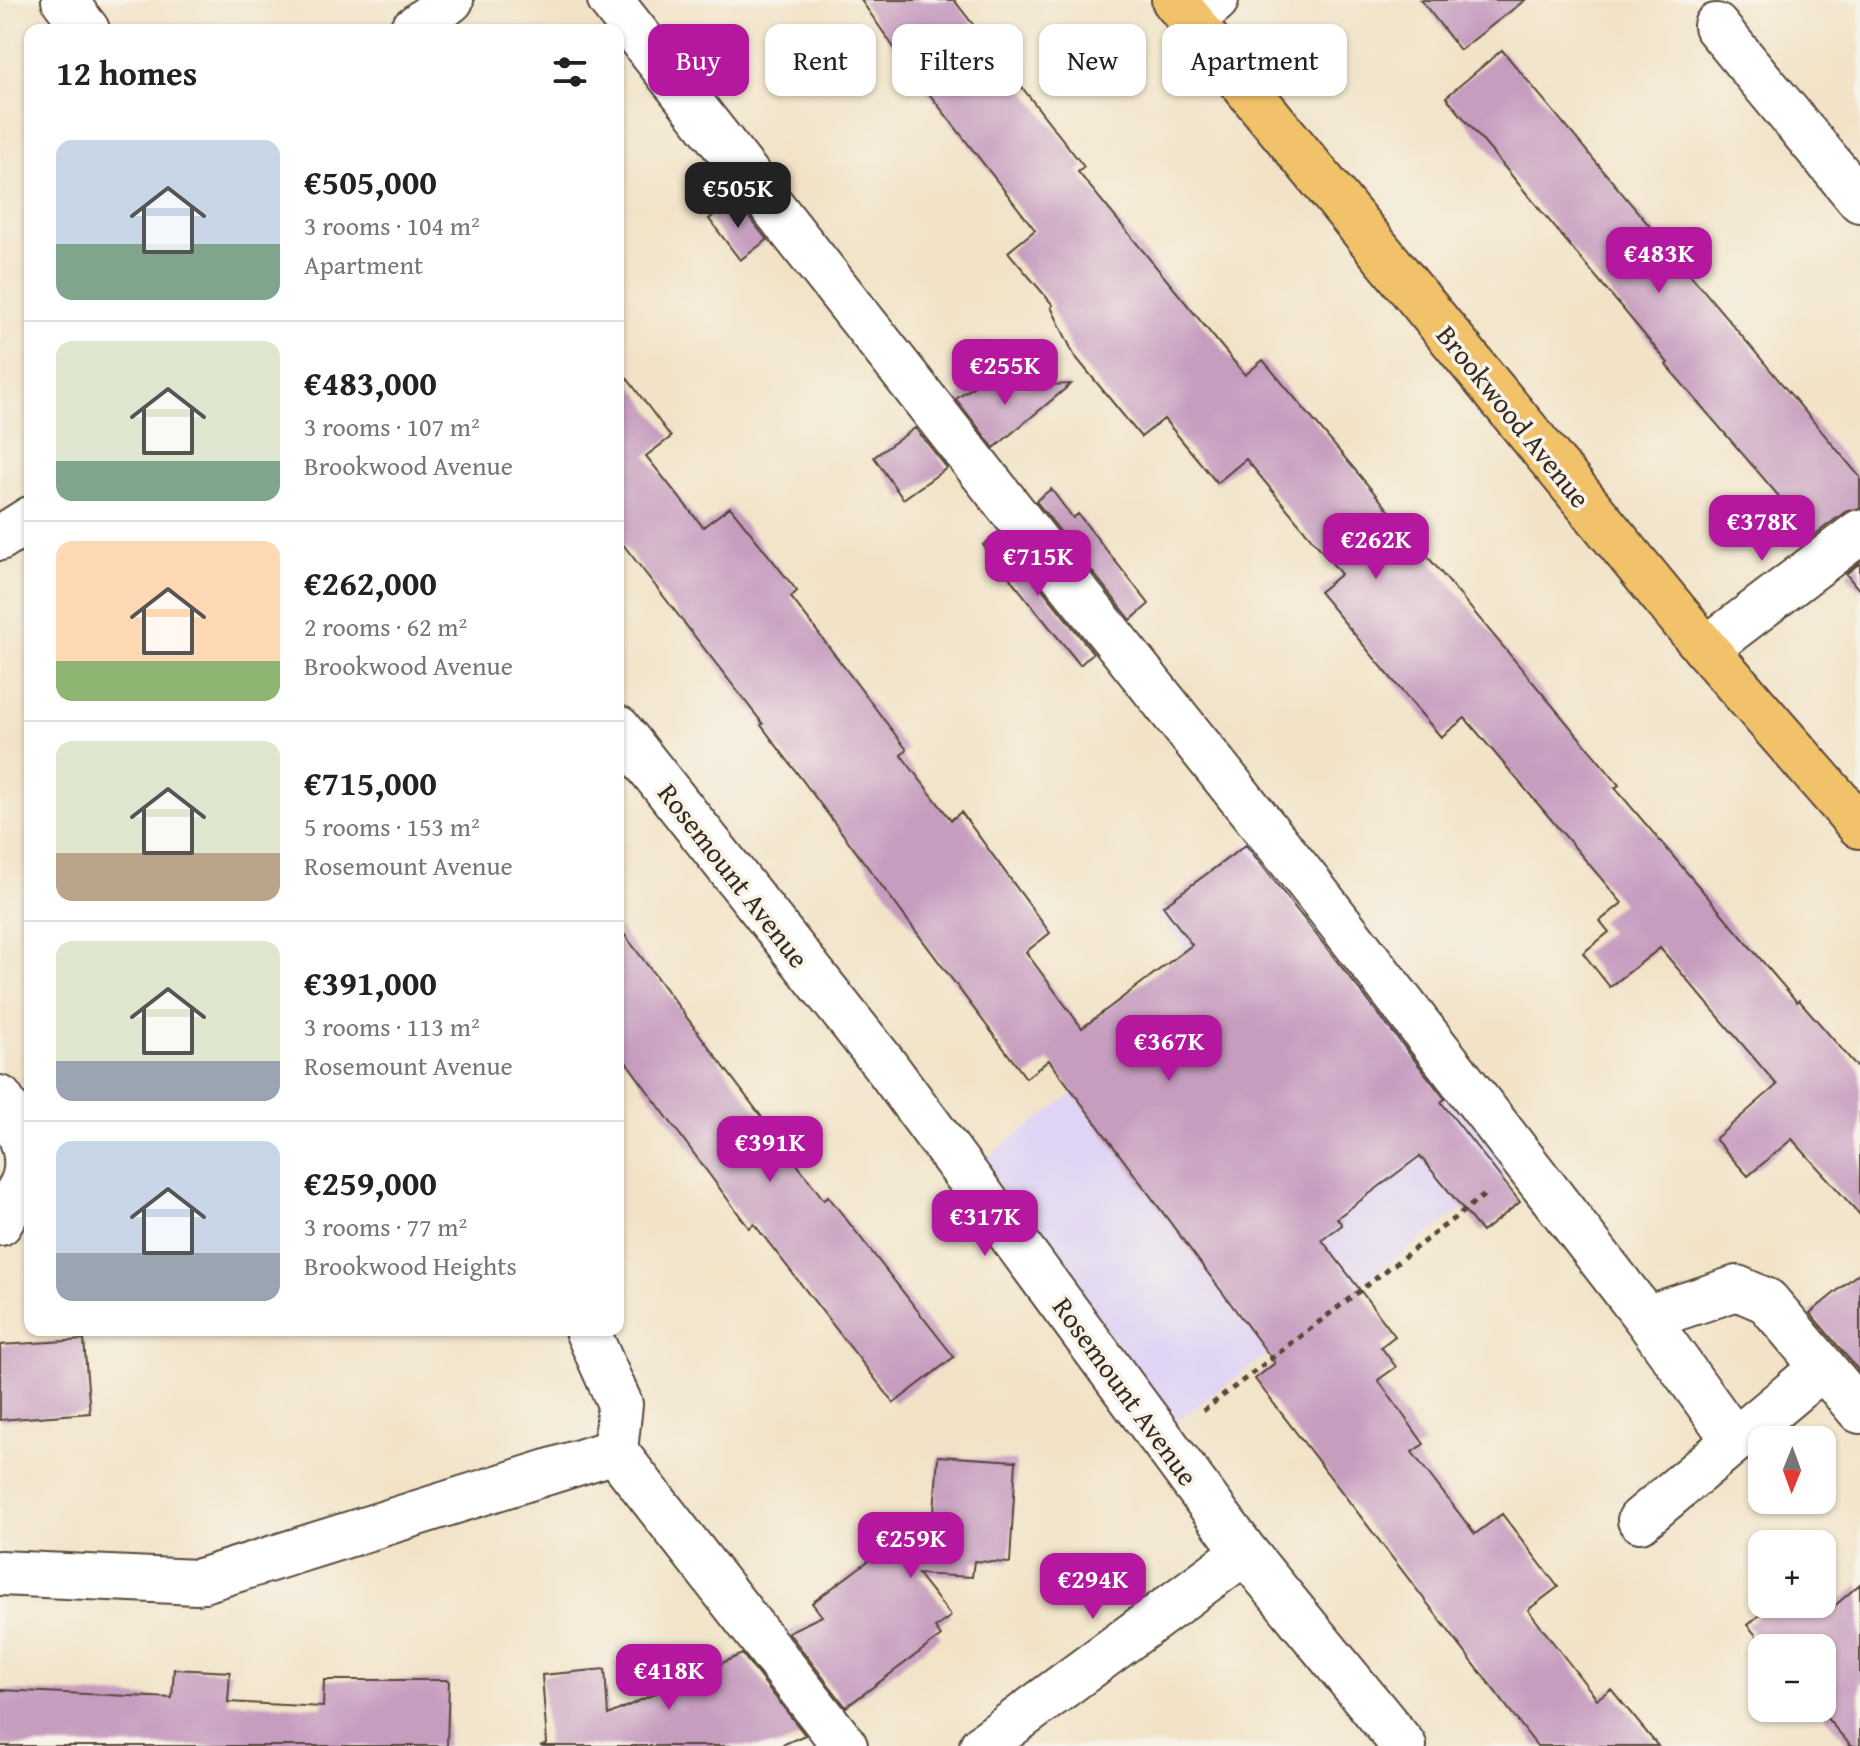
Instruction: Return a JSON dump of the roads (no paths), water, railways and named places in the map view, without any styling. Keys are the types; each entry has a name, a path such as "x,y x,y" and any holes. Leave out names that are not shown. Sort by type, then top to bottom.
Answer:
{"main road":[{"name":"Brookwood Avenue","path":"1193,7 1706,649 1860,826"}],"street":[{"path":"64,0 82,24"},
{"path":"420,24 451,0"},
{"path":"610,0 1312,887 1646,1318 1735,1441"},
{"path":"1716,26 1860,200"},
{"path":"0,538 24,523"},
{"path":"1706,649 1860,532"},
{"name":"Rosemount Avenue","path":"624,736 885,1065 1245,1552 1404,1746"},
{"path":"0,1098 24,1144"},
{"path":"0,1223 24,1180"},
{"path":"1646,1318 1737,1288 1767,1301 1860,1411"},
{"path":"590,1336 620,1404 615,1451 845,1746"},
{"path":"1640,1520 1823,1367"},
{"path":"0,1573 197,1582 615,1451"},
{"path":"982,1746 1245,1552"}]}
